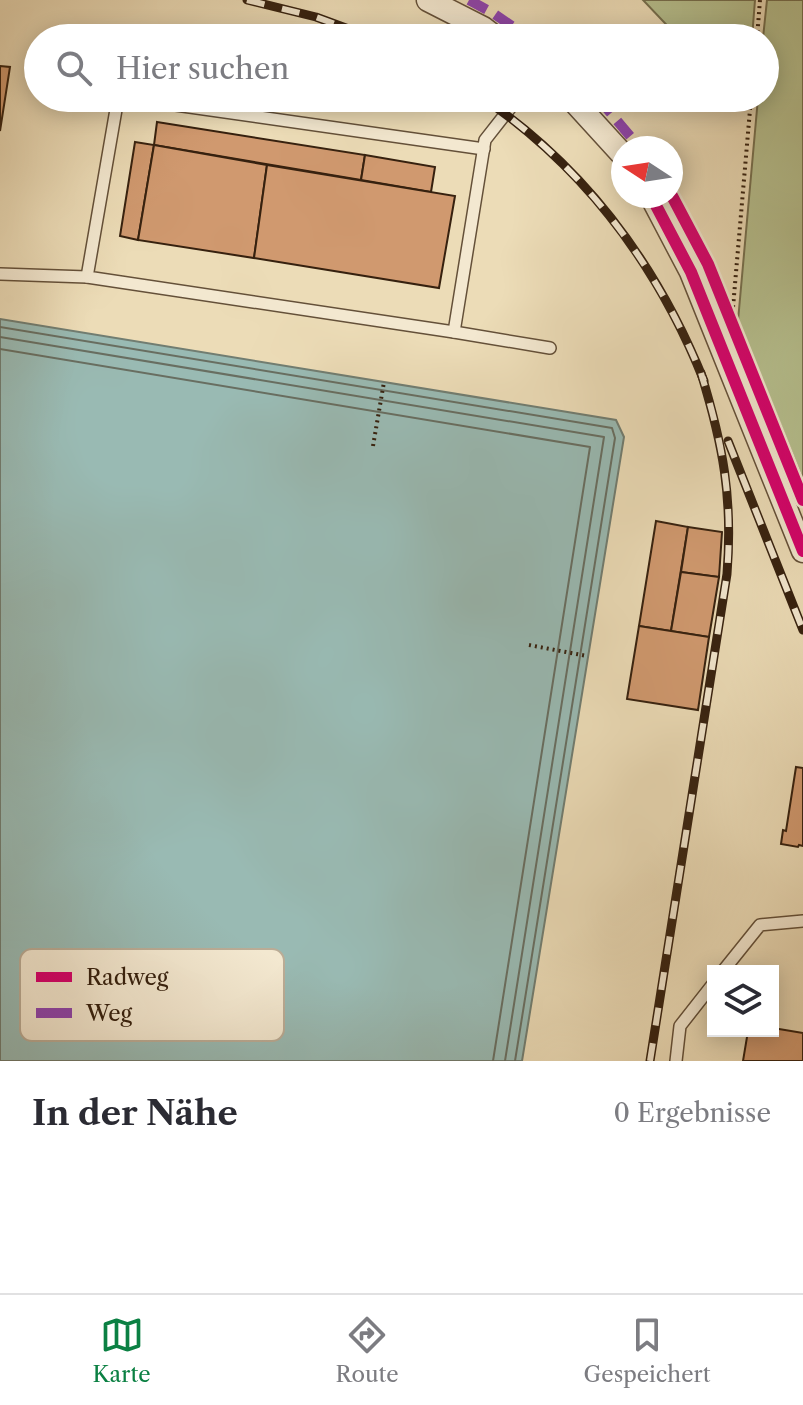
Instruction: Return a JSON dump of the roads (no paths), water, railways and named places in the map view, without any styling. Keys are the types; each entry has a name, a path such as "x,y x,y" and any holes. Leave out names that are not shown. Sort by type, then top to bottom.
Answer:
{"street":[{"path":"428,0 475,24"},
{"path":"584,112 611,142"},
{"path":"657,208 691,272 803,551"}],"lane":[{"path":"87,277 116,112"},
{"path":"224,112 484,149"},
{"path":"454,332 485,140 507,112"},
{"path":"0,274 87,277 550,348"},
{"path":"728,965 760,925 803,921"},
{"path":"676,1061 680,1026 707,992"}],"water":[{"path":"0,319 616,420 624,437 522,1061 0,1061"}],"railway":[{"path":"247,0 335,24"},
{"path":"502,112 554,156 586,188 614,223 641,259 664,298 704,381"},
{"path":"650,1061 727,574 729,521 724,472 701,373"},
{"path":"728,441 803,630"}]}
